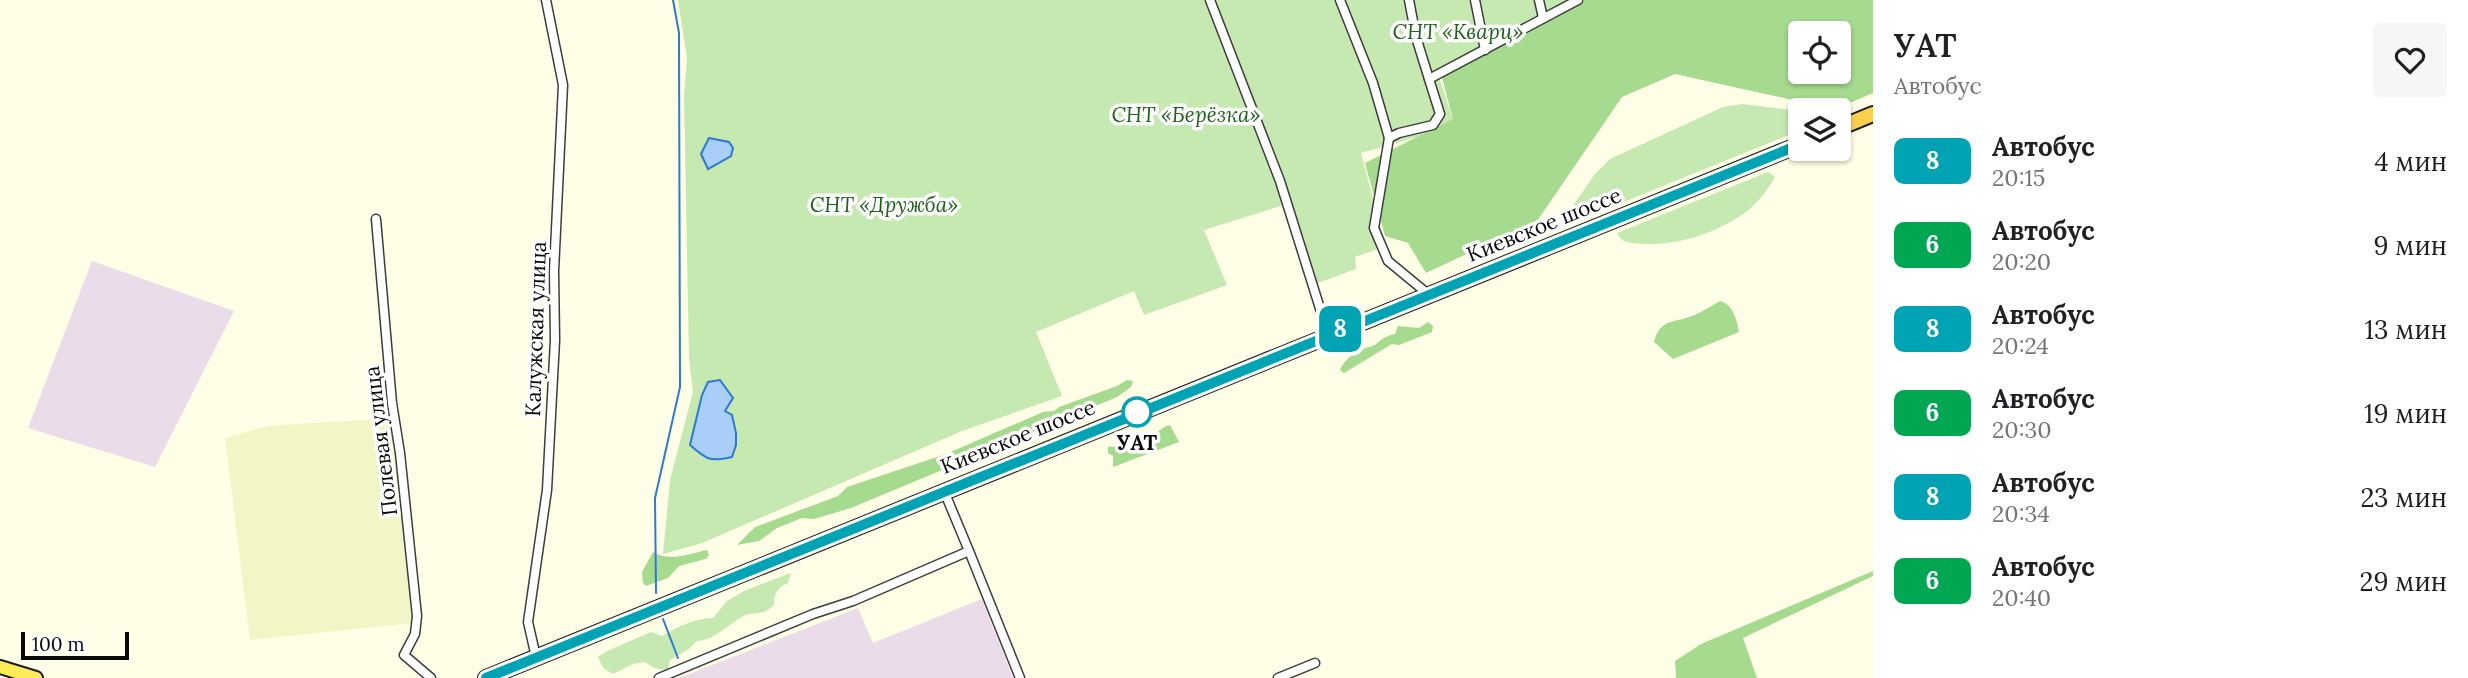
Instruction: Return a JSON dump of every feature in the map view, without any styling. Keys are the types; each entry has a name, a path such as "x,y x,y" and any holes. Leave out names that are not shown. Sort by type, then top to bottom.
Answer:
{"highway":[{"path":"1851,123 1873,114"},
{"name":"Киевское шоссе","path":"486,678 1788,149"}],"main road":[{"path":"0,667 36,678"}],"street":[{"name":"Калужская улица","path":"536,657 528,622 547,489 563,85 547,0"},
{"path":"1210,0 1280,181 1328,334"},
{"path":"1340,0 1373,83 1390,138 1374,228 1388,261 1428,294"},
{"path":"1390,138 1399,133 1433,125 1440,114 1416,37 1409,0"},
{"path":"1475,0 1485,50"},
{"path":"1539,0 1543,18"},
{"path":"1429,79 1578,0"},
{"name":"Полевая улица","path":"376,219 392,403 400,453 417,616 415,634 404,655 431,678"},
{"path":"944,490 1020,678"},
{"path":"659,678 813,614 853,601 969,551"},
{"path":"1278,678 1315,663"}],"shaded area":[{"path":"92,261 234,311 155,467 28,428"},
{"path":"982,599 1013,678 679,678 858,608 873,643"}],"green space":[{"name":"СНТ «Дружба»","path":"678,0 1590,0 1439,77 1455,126 1361,153 1385,246 1355,257 1356,269 1315,284 1290,203 1204,230 1227,285 1144,315 1134,291 1036,332 1062,396 962,431 702,543 663,554 670,480 693,392 689,359 684,96 687,58"},
{"path":"1585,0 1873,0 1873,93 1851,102 1851,98 1788,99 1675,74 1622,97 1537,221 1426,273 1408,243 1385,236 1365,163 1453,119 1441,74"},
{"path":"1742,104 1788,109 1788,135 1599,212 1560,224 1595,174 1610,159 1723,107"},
{"path":"1768,172 1775,177 1752,206 1743,214 1705,234 1677,242 1648,244 1626,242 1617,233"},
{"path":"1720,301 1731,309 1739,332 1673,359 1654,342 1663,326 1697,314"},
{"path":"1428,322 1433,326 1432,332 1399,345 1392,344 1344,373 1340,370 1344,363 1361,349 1395,334 1398,326 1419,328"},
{"path":"1127,380 1133,381 1131,387 1117,397 851,508 814,519 802,518 777,528 759,541 737,545 755,527 838,496 847,487 946,454 1043,412 1054,411"},
{"path":"392,418 413,623 250,640 225,438 268,426"},
{"path":"1170,425 1179,442 1113,467 1113,456 1108,453 1108,447 1130,448 1143,445"},
{"path":"707,550 709,555 706,559 679,566 668,578 646,586 643,583 642,572 653,552 672,557"},
{"path":"1873,571 1873,576 1743,638 1757,678 1676,678 1675,661 1701,644"},
{"path":"791,573 788,583 777,591 774,605 769,609 746,615 715,635 697,641 670,660 668,670 654,668 645,662 633,664 613,674 603,668 598,657 607,651 651,632 662,636 687,624 713,618 727,601 746,590"}],"water":[{"path":"709,138 729,142 733,148 731,156 708,169 701,154"},
{"path":"720,380 733,398 725,411 732,415 736,445 732,457 714,459 705,457 690,445 702,395 708,382"}],"waterway":[{"path":"656,593 655,498 680,387 679,33 673,0"},
{"path":"663,619 678,658"}],"bus line":[{"name":"8","path":"486,678 1788,149"}],"place":[{"name":"УАТ","path":"1137,412"}],"park label":[{"name":"СНТ «Кварц»","path":"1458,32"},
{"name":"СНТ «Берёзка»","path":"1186,115"}]}
